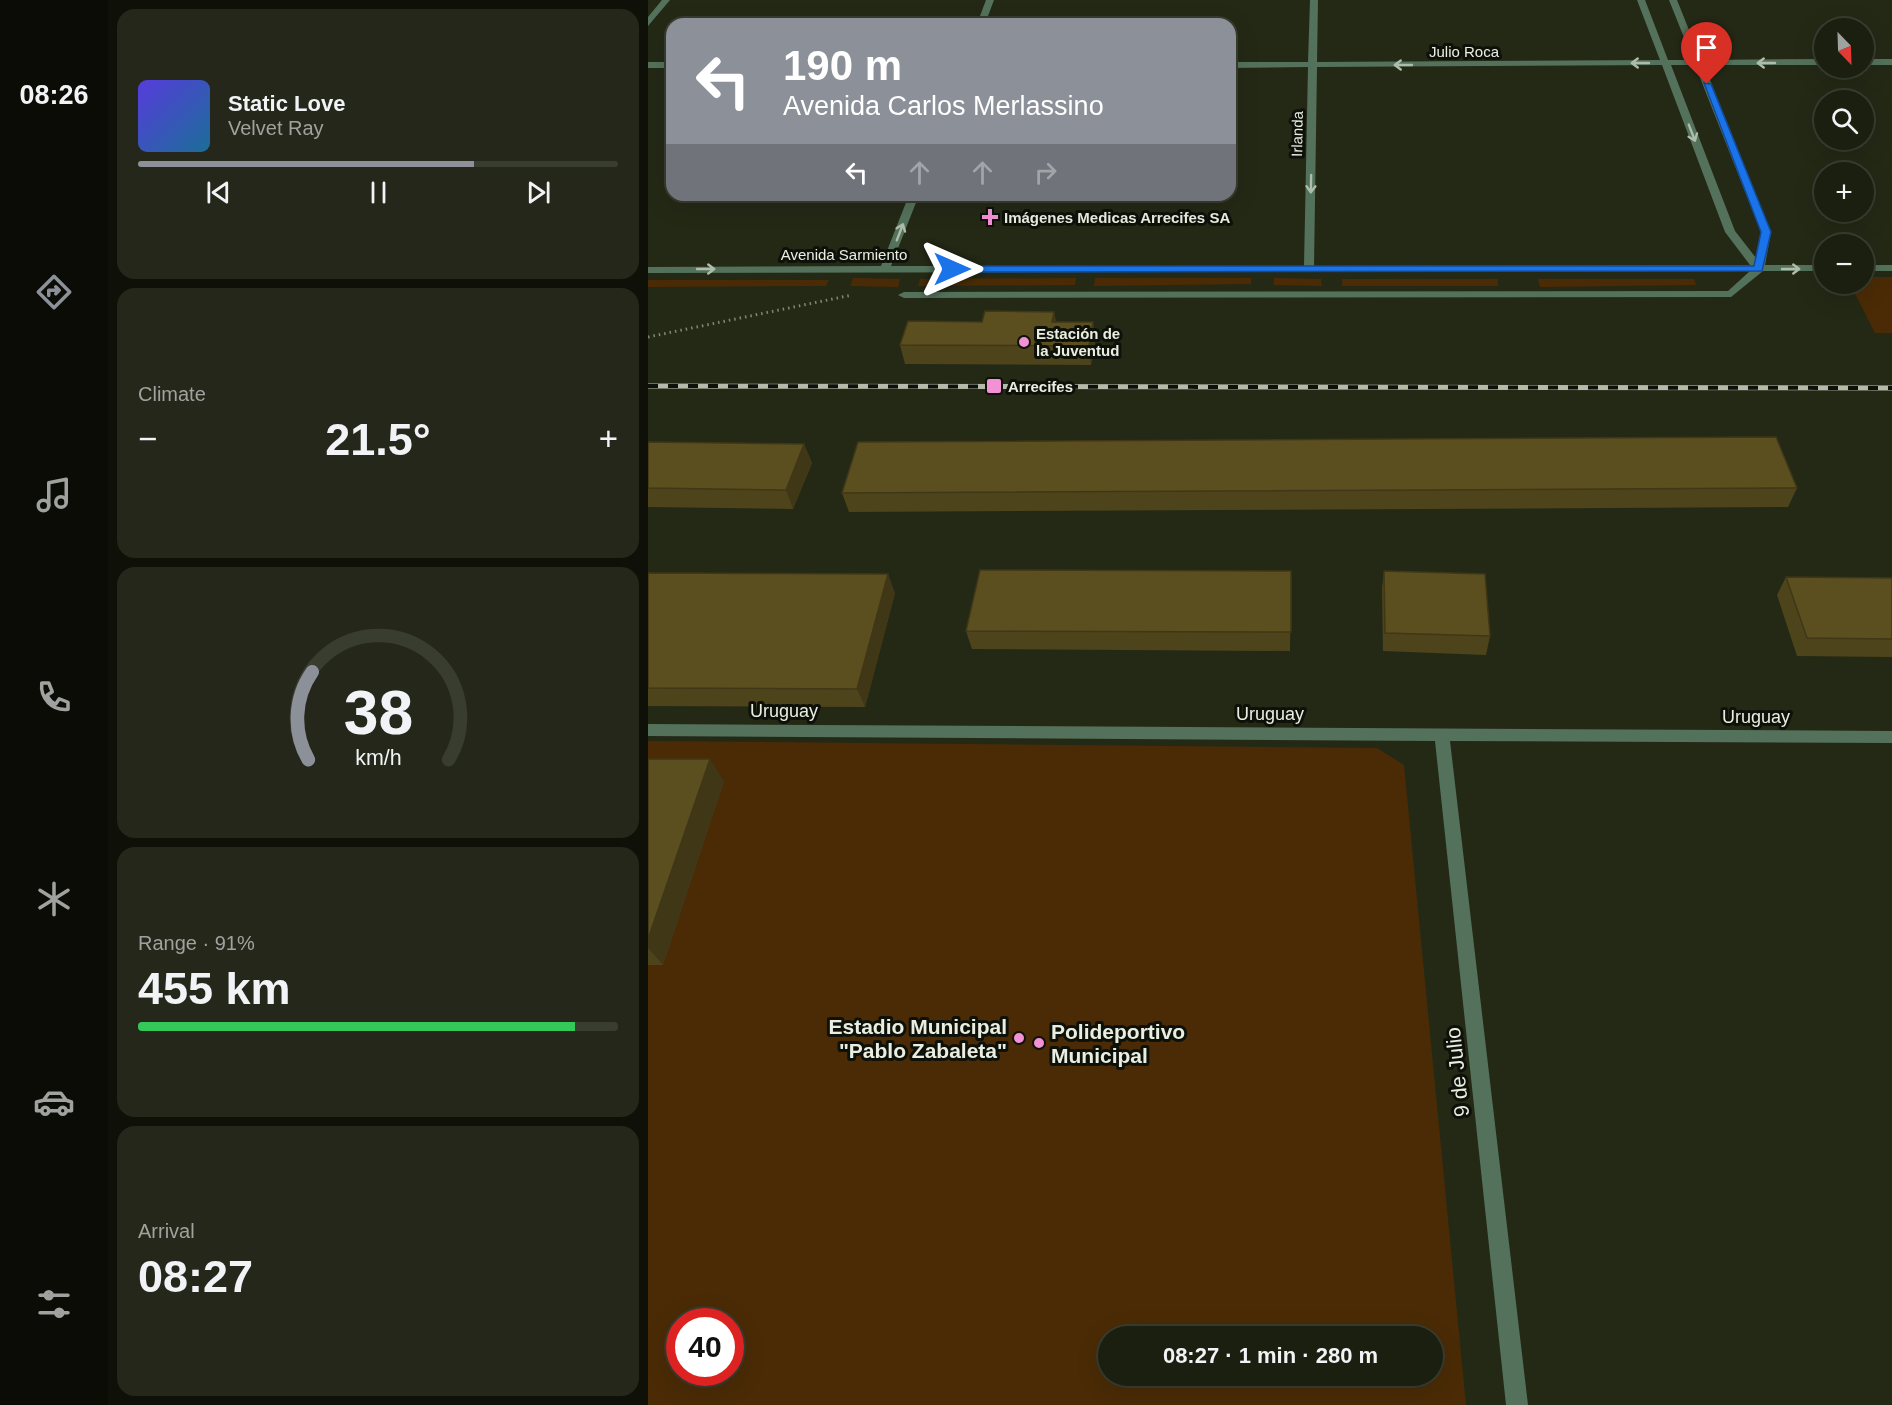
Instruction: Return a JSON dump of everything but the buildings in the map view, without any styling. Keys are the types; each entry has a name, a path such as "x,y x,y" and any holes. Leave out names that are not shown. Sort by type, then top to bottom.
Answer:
{"street":[{"path":"648,23 666,0"},
{"path":"983,18 990,0"},
{"name":"Irlanda","path":"1309,269 1314,0"},
{"path":"1641,0 1730,232 1759,269"},
{"path":"904,295 1731,294 1759,269 1766,232 1673,0"},
{"name":"Julio Roca","path":"1236,65 1814,62"},
{"path":"1874,62 1892,62"},
{"path":"648,65 666,65"},
{"path":"885,269 912,201"},
{"name":"Avenida Sarmiento","path":"648,270 1814,268"},
{"path":"1874,268 1892,268"},
{"name":"Uruguay","path":"648,730 1892,737"},
{"name":"9 de Julio","path":"1442,735 1517,1405"}],"path":[{"path":"648,337 852,295"}],"shaded area":[{"path":"1874,277 1892,277 1892,333 1875,333 1855,294 1874,294"},
{"path":"853,278 900,279 898,287 850,286"},
{"path":"1076,278 1075,285 918,286 920,279"},
{"path":"1095,278 1251,278 1251,284 1094,286"},
{"path":"1274,278 1321,279 1322,286 1274,285"},
{"path":"1342,279 1498,279 1498,286 1342,286"},
{"path":"1538,279 1694,279 1696,285 1540,287"},
{"path":"648,280 829,280 826,286 648,287"},
{"name":"Estadio Municipal \"Pablo Zabaleta\"","path":"648,741 1377,748 1404,765 1466,1405 648,1405"}],"railway":[{"path":"648,386 1892,388"}],"place":[{"name":"Imágenes Medicas Arrecifes SA","path":"990,217"},
{"name":"Estación de la Juventud","path":"1024,342"},
{"name":"Arrecifes","path":"994,386"},
{"name":"Estadio Municipal \"Pablo Zabaleta\"","path":"1019,1038"},
{"name":"Polideportivo Municipal","path":"1039,1043"}],"route":[{"path":"952,269 1759,269 1766,232 1707,84"}]}
